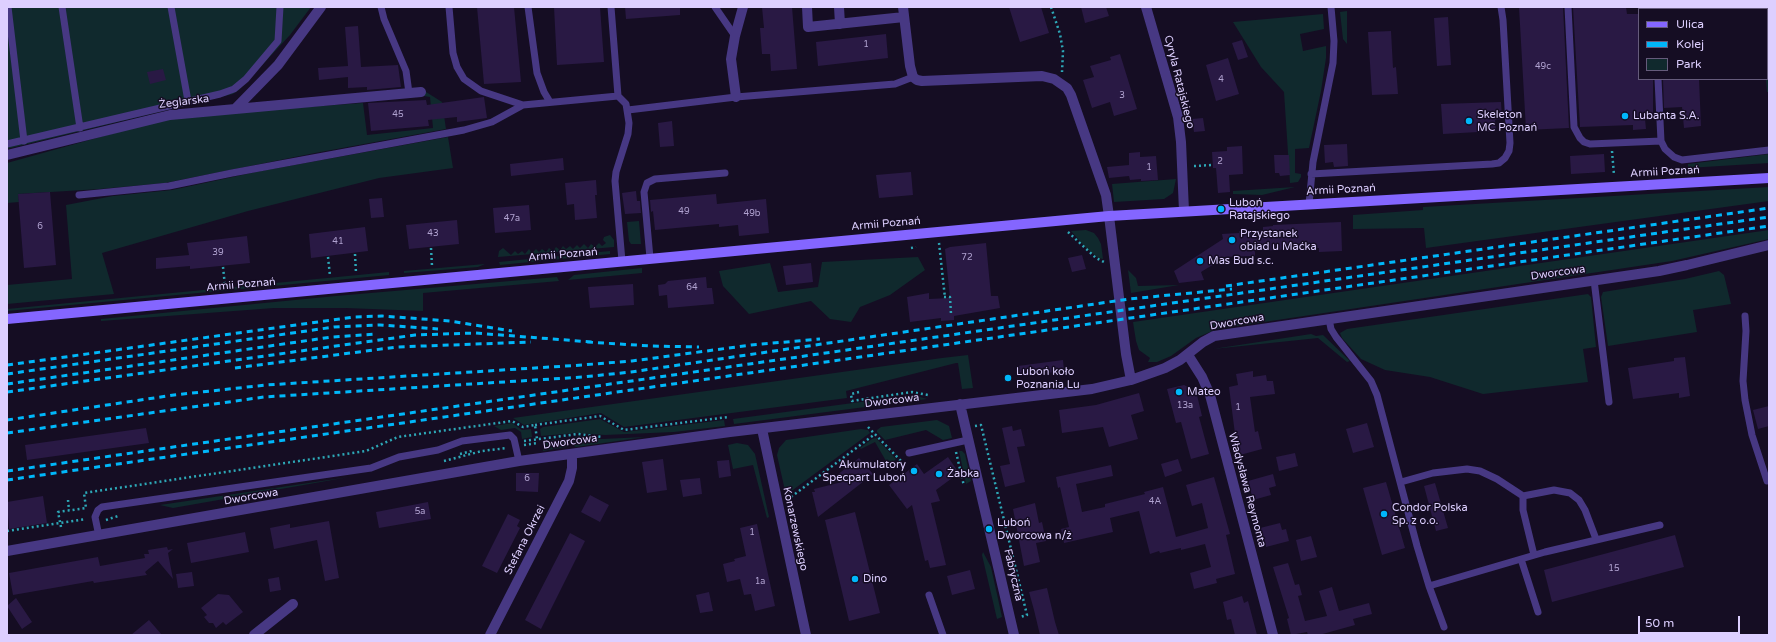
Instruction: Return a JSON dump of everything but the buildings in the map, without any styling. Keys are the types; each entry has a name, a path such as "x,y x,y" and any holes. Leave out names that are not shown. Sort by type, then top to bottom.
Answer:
{"main road":[{"name":"Armii Poznań","path":"7,319 1109,216 1769,178"}],"street":[{"path":"235,109 278,65 321,7"},
{"path":"736,97 731,59 734,36 742,7"},
{"path":"807,7 808,27 840,24 904,12 908,56 913,77 922,82 1042,76 1060,82 1067,88 1071,95 1106,195 1126,354 1131,380"},
{"path":"839,7 840,24"},
{"name":"Cyryla Ratajskiego","path":"1146,7 1178,117 1184,211"},
{"name":"Żeglarska","path":"7,155 161,116 421,92"},
{"name":"Dworcowa","path":"7,552 519,461 762,428 1092,390 1131,380 1165,368 1188,355 1203,342 1214,336 1687,265 1769,245"},
{"name":"Władysława Reymonta","path":"1188,355 1210,395 1273,635"},
{"name":"Fabryczna","path":"960,404 1014,635"},
{"name":"Konarzewskiego","path":"762,428 806,635"},
{"name":"Stefana Okrzei","path":"490,635 569,481 572,468 572,454"},
{"path":"254,635 293,604"}],"lane":[{"path":"8,7 24,141"},
{"path":"62,7 80,128"},
{"path":"171,7 188,102"},
{"path":"7,144 188,102 234,89 246,79 278,41 280,7"},
{"path":"381,7 384,19 406,71 409,93"},
{"path":"449,7 453,53 457,67 464,79 481,91 522,105"},
{"path":"528,7 537,73 544,92 550,102"},
{"path":"611,7 618,96 626,104 628,110 628,134 616,172 615,181 622,261"},
{"path":"715,7 734,36"},
{"path":"1309,204 1312,174 1333,63 1334,42 1331,7"},
{"path":"1312,174 1492,164 1506,158 1510,143 1501,7"},
{"path":"1568,7 1576,133 1584,142 1590,144 1661,141"},
{"path":"628,110 736,97 895,84 913,77"},
{"path":"1658,80 1661,141 1669,153 1678,159 1682,160 1769,150"},
{"path":"79,196 169,186 464,130 492,122 522,105 618,96"},
{"path":"650,258 644,192 647,182 655,179 725,173"},
{"path":"1594,280 1609,402"},
{"path":"1745,316 1743,381 1745,400 1752,435 1767,481"},
{"path":"1330,319 1331,329 1371,380 1377,395 1429,586 1444,628"},
{"path":"99,536 96,517 98,510 102,507 371,468 399,457 438,450 462,441 510,434 513,436 517,446 519,461"},
{"path":"909,452 968,440"},
{"path":"1401,482 1433,473 1473,469 1496,480 1523,496 1549,490 1559,490 1570,493 1579,500 1585,510 1596,539"},
{"path":"1523,496 1523,510 1534,555"},
{"path":"1429,586 1534,555 1596,539 1660,525"},
{"path":"1521,559 1538,612"},
{"path":"929,595 943,635"}],"path":[{"path":"1051,7 1060,34 1063,51 1060,82"},
{"path":"1612,143 1614,175"},
{"path":"1182,167 1213,165"},
{"path":"1066,229 1096,258 1101,261 1106,261"},
{"path":"933,242 939,242 945,298 950,297 951,314"},
{"path":"911,248 922,244"},
{"path":"431,248 432,266"},
{"path":"355,254 356,273"},
{"path":"328,257 330,276"},
{"path":"223,267 224,286"},
{"path":"859,392 851,394 852,401 912,392 933,396"},
{"path":"61,527 58,512 86,508 83,493 366,451 398,437 512,421 523,427 600,416 624,430 728,417"},
{"path":"874,424 867,425 903,462"},
{"path":"535,425 537,439"},
{"path":"973,426 982,425 1027,615 1018,617"},
{"path":"786,501 875,434"},
{"path":"438,462 468,456 482,451 538,443"},
{"path":"948,452 957,449 964,486"},
{"path":"68,500 70,510"}],"green space":[{"path":"7,7 311,7 290,35 239,90 233,94 7,149"},
{"path":"1769,7 1769,92 1767,92 1766,80 1768,80 1768,8 1749,8"},
{"path":"1347,11 1347,44 1343,39 1340,12"},
{"path":"1323,14 1324,29 1300,34 1303,51 1326,46 1326,58 1321,91 1309,148 1295,149 1295,173 1301,174 1301,177 1298,182 1290,183 1284,92 1261,67 1233,22"},
{"path":"423,90 442,102 446,129 165,183 18,194 19,202 7,203 7,163 161,120 363,103 367,135 433,128 430,97 424,96"},
{"path":"448,137 453,168 379,178 248,211 102,253 114,294 7,304 7,285 72,279 66,205 113,196 172,190 256,172"},
{"path":"1769,154 1769,163 1688,168 1688,164"},
{"path":"1176,179 1173,193 1164,199 1114,202 1112,184"},
{"path":"1295,187 1262,195 1233,194 1233,191"},
{"path":"1769,187 1769,201 1426,248 1424,228 1353,229 1353,215 1423,210 1423,207"},
{"path":"639,221 641,244 631,244 629,241 627,222"},
{"path":"1086,230 1094,233 1098,238 1101,244 1103,259 1098,258 1085,247 1071,231"},
{"path":"1769,230 1769,239 1672,261 1217,329 1196,338 1171,356 1157,362 1148,362 1150,358 1139,350 1136,341 1133,322"},
{"path":"610,235 614,240 614,247 498,257 499,251 503,248 511,255 515,251 518,254 522,251 525,254 529,249 532,253 536,249 539,252 542,249 546,252 549,248 553,251 556,247 560,250 563,246 566,249 570,246 573,249 577,245 580,248 584,244 588,248 591,244 595,247 599,243 602,246 606,243 603,240 604,237"},
{"path":"610,251 610,254 500,265 499,262"},
{"path":"918,257 925,270 890,295 860,307 851,322 830,319 811,301 749,314 723,286 719,271 770,263 778,292 818,287 822,262"},
{"path":"485,264 478,267 404,273 404,271"},
{"path":"642,268 642,273 568,280 574,275"},
{"path":"1128,270 1136,278 1138,286 1179,285 1131,293"},
{"path":"1719,271 1724,275 1731,304 1693,310 1697,332 1608,346 1601,297 1603,292 1685,279"},
{"path":"389,272 389,275 7,311 7,309"},
{"path":"557,277 559,281 423,293 423,311 346,308 274,308 101,321 101,319 336,296"},
{"path":"1588,294 1591,297 1596,347 1583,349 1588,382 1483,394 1430,377 1385,370 1361,359 1342,338 1340,333 1347,329"},
{"path":"1311,334 1316,336 1323,335 1350,361 1347,362 1318,338 1213,349"},
{"path":"968,355 973,388 962,389 958,363 956,363 846,391 847,398 624,427 601,413 524,425 513,418 942,358"},
{"path":"913,395 927,399 734,424 733,419"},
{"path":"600,419 624,432 724,420 725,426 674,432 605,435 576,433 541,436 540,429 543,427"},
{"path":"937,420 949,426 952,438 943,440 926,430 885,440 877,432 877,430 881,427"},
{"path":"512,423 522,430 531,429 532,437 522,439 521,432 515,428 501,430 494,426"},
{"path":"861,429 868,430 870,433 786,495 777,455 779,448 786,440"},
{"path":"579,436 602,439 645,437 576,447 574,446 573,438"},
{"path":"876,438 896,459 893,462 886,461 875,442 861,449 860,448 872,439"},
{"path":"561,439 565,441 567,447 543,451 543,441"},
{"path":"737,443 748,445 755,454 769,517 767,518 753,465 733,469 728,445"},
{"path":"959,451 962,451 965,454 971,481 966,484"},
{"path":"349,477 173,508 160,505"},
{"path":"983,552 991,567 1002,617 997,619 982,555"}],"railway":[{"path":"1226,286 1769,208"},
{"path":"7,471 1769,217"},
{"path":"7,480 1769,226"},
{"path":"7,433 264,397 583,377 631,372 1129,299 1232,289"},
{"path":"7,365 354,317 382,316 450,321 512,331"},
{"path":"7,374 334,327 380,325 438,329"},
{"path":"7,392 415,335 475,333 592,342"},
{"path":"7,384 332,337 376,334"},
{"path":"7,420 174,395 266,385 632,361 751,345 820,339"},
{"path":"235,368 397,347 531,342"},
{"path":"587,342 699,347"}],"place":[{"name":"Lubanta S.A.","path":"1625,116"},
{"name":"Skeleton MC Poznań","path":"1469,121"},
{"name":"Luboń Ratajskiego","path":"1221,209"},
{"name":"Przystanek obiad u Maćka","path":"1232,240"},
{"name":"Mas Bud s.c.","path":"1200,261"},
{"name":"Luboń koło Poznania Lu","path":"1008,378"},
{"name":"Mateo","path":"1179,392"},
{"name":"Akumulatory Specpart Luboń","path":"914,471"},
{"name":"Żabka","path":"939,474"},
{"name":"Condor Polska Sp. z o.o.","path":"1384,514"},
{"name":"Luboń Dworcowa n/ż","path":"989,529"},
{"name":"Dino","path":"855,579"}]}
